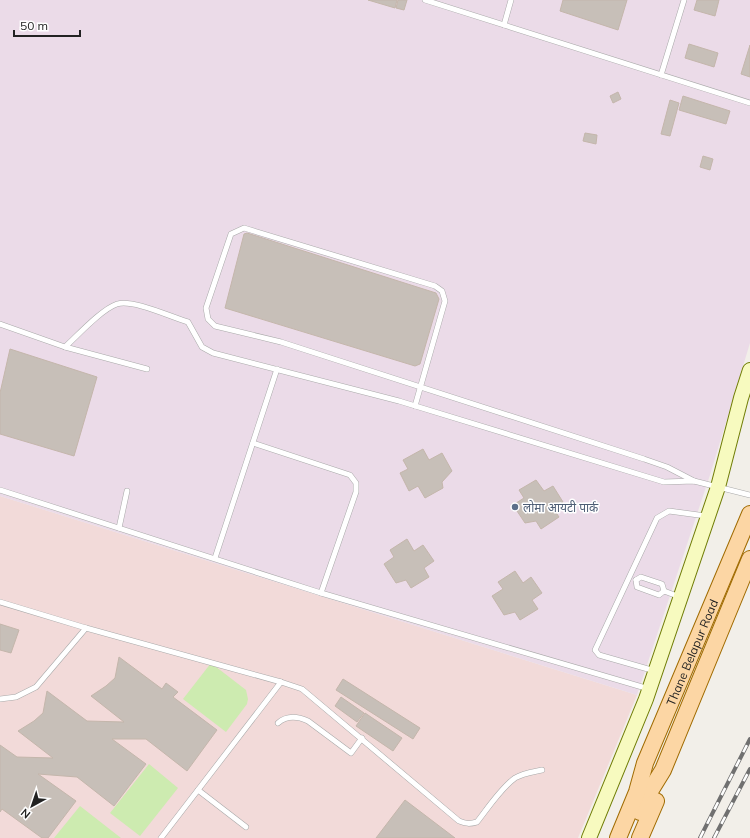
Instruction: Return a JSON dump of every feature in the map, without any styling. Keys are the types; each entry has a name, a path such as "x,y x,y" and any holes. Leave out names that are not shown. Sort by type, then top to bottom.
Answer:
{"main road":[{"name":"Thane Belapur Road","path":"642,794 645,763 750,514"},
{"name":"Thane Belapur Road","path":"642,794 663,770 750,559"},
{"path":"608,838 629,788 645,763"},
{"path":"640,838 656,800 663,770"},
{"path":"618,838 642,794"},
{"path":"629,838 642,794"}],"street":[{"path":"589,838 650,689 718,487 741,398 750,370"}],"lane":[{"path":"425,0 750,103"},
{"path":"504,25 511,0"},
{"path":"661,75 684,0"},
{"path":"415,406 420,387 445,301 442,291 435,286 244,228 231,234 206,308 208,319 215,326 281,342 420,387 667,467 694,482"},
{"path":"65,347 105,310 118,304 133,304 188,322 202,347 213,353 415,406 664,482 694,482 750,495"},
{"path":"0,324 65,347 147,369"},
{"path":"215,558 277,369"},
{"path":"253,443 350,475 356,484 356,492 321,593"},
{"path":"0,490 321,593 650,689"},
{"path":"119,528 128,491"},
{"path":"656,671 599,655 595,650 657,518 669,511 708,517"},
{"path":"629,576 636,580"},
{"path":"636,580 641,577 662,584 664,591"},
{"path":"636,580 637,587 658,595 664,591"},
{"path":"664,591 681,597"},
{"path":"0,602 302,689 459,821 466,824 477,822 507,785 515,778 523,774 542,770"},
{"path":"0,699 16,696 36,687 86,628"},
{"path":"161,838 281,682"},
{"path":"278,723 283,719 290,717 301,718 308,721 351,753 362,738"},
{"path":"198,790 246,827"}],"shaded area":[{"path":"0,0 750,0 750,343 710,475 637,695 0,496"},
{"path":"0,496 637,695 578,838 0,838"}],"green space":[{"path":"211,663 246,690 248,699 247,704 226,732 183,699"},
{"path":"149,764 178,788 140,836 110,813"},
{"path":"80,806 121,838 54,838"}],"building":[{"path":"368,0 397,0 395,8"},
{"path":"398,0 407,0 404,10 396,8"},
{"path":"563,0 627,0 618,30 560,11"},
{"path":"697,0 719,0 715,16 694,10"},
{"path":"689,44 718,53 714,67 685,58"},
{"path":"750,45 750,77 741,74"},
{"path":"618,92 621,99 613,103 610,96"},
{"path":"683,96 730,111 726,124 679,110"},
{"path":"670,100 679,103 670,136 661,134"},
{"path":"585,133 597,135 596,144 583,141"},
{"path":"703,156 713,159 710,170 700,167"},
{"path":"247,233 436,293 439,299 420,364 415,366 225,308 244,234"},
{"path":"10,349 97,377 74,456 0,434 0,393"},
{"path":"423,449 429,460 442,453 452,471 442,482 443,488 425,498 418,486 409,491 400,473 408,469 403,460"},
{"path":"536,480 544,491 553,486 563,502 553,508 559,517 541,529 536,521 525,523 513,505 524,498 519,490"},
{"path":"407,539 414,551 423,545 434,561 424,568 429,577 411,588 406,580 396,583 384,564 394,557 390,550"},
{"path":"515,571 523,583 531,577 542,593 532,600 538,609 520,620 515,612 504,615 492,596 503,589 498,582"},
{"path":"0,624 19,630 11,653 0,650"},
{"path":"119,657 162,689 166,683 178,692 173,697 217,730 187,771 146,739 112,739 146,764 114,806 77,777 38,774 76,801 48,838 42,838 2,809 0,812 0,745 17,757 53,758 18,731 34,721 43,713 47,691 87,721 124,722 91,696 115,678"},
{"path":"343,679 420,728 413,739 336,690"},
{"path":"341,697 364,713 357,722 335,706"},
{"path":"365,713 402,738 393,751 356,726"},
{"path":"405,800 455,838 376,838"}],"railway":[{"path":"700,838 750,739"},
{"path":"714,838 750,769"}],"place":[{"name":"लोमा आयटी पार्क","path":"515,507"}]}
